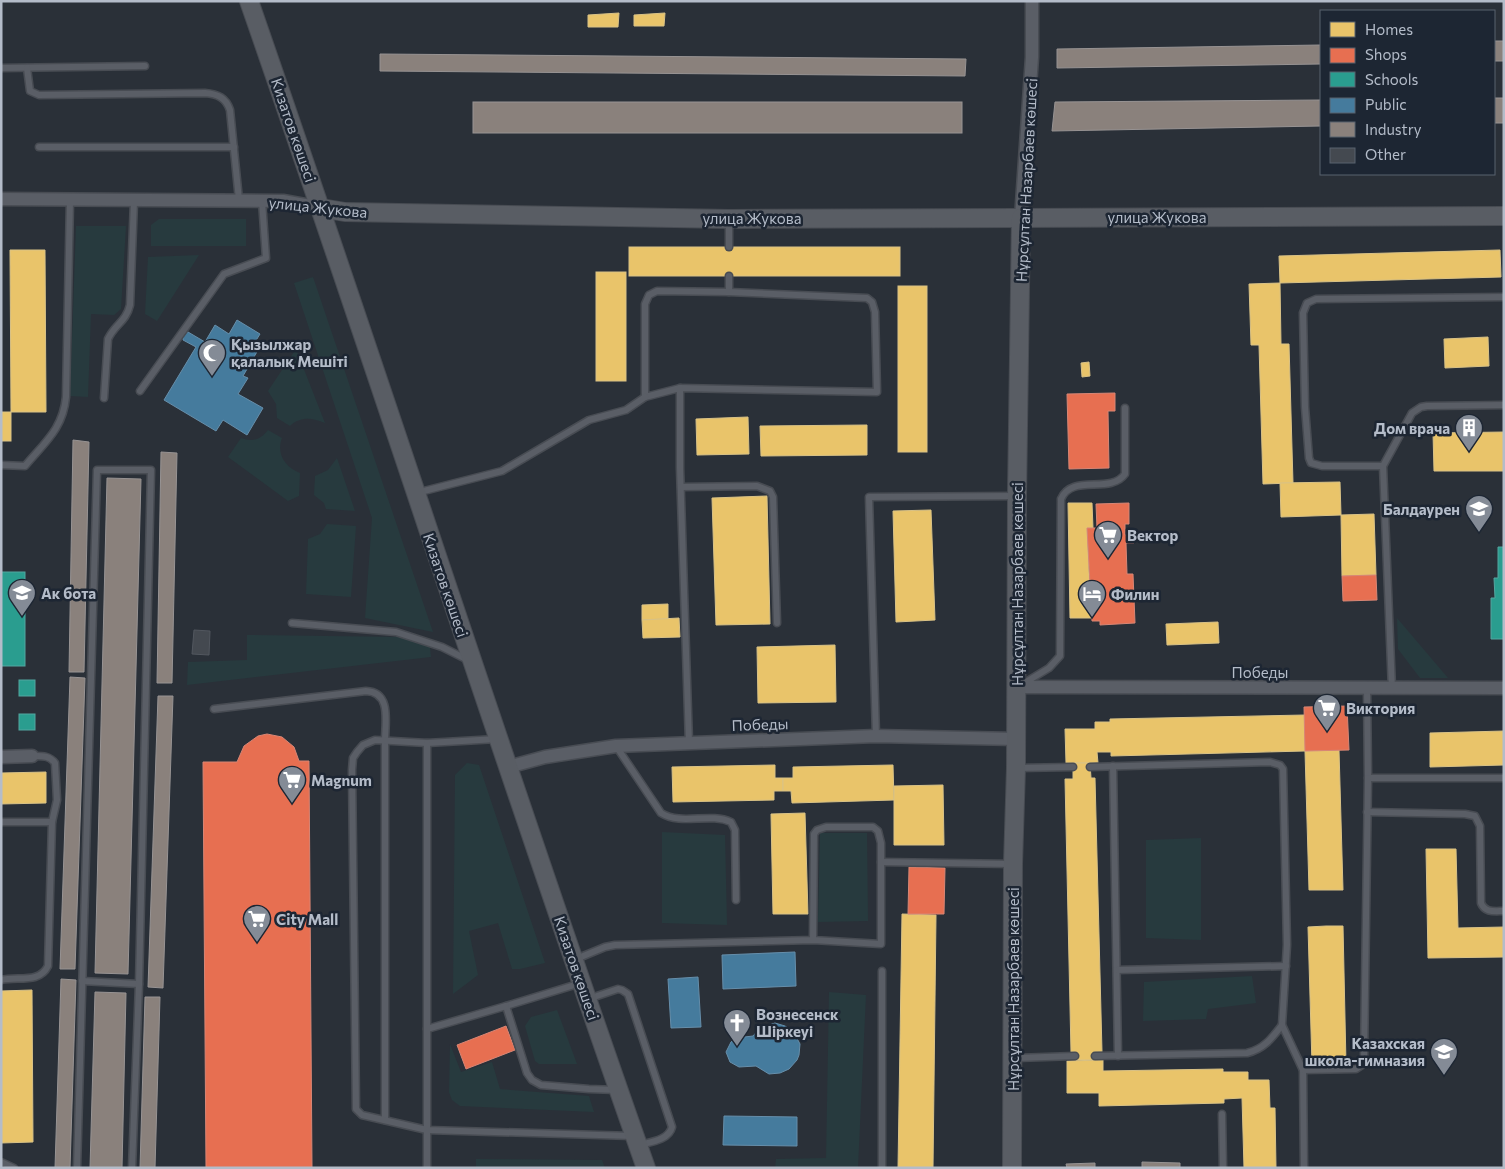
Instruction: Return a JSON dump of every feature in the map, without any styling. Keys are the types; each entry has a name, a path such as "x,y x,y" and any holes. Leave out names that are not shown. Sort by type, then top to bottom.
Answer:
{"main road":[{"name":"Кизатов көшесі","path":"249,1 646,1168"},
{"name":"улица Жукова","path":"321,208 346,212 729,219 1504,216"},
{"name":"Нұрсұлтан Назарбаев көшесі","path":"1012,1168 1013,864 1016,768 1017,496 1022,218"}],"street":[{"name":"Нұрсұлтан Назарбаев көшесі","path":"1022,218 1032,57 1032,1"},
{"name":"улица Жукова","path":"1,199 283,201 321,208"},
{"name":"Победы","path":"1016,688 1504,688"},
{"name":"Победы","path":"508,767 545,757 616,746 876,736 1016,739"},
{"path":"1,757 32,756"}],"lane":[{"path":"1,68 145,66"},
{"path":"26,68 30,91 39,96 206,94 219,96 224,99 230,110 238,200"},
{"path":"39,147 234,147"},
{"path":"1,465 25,466 59,425 64,414 66,398 70,200"},
{"path":"104,398 108,339 111,332 128,315 130,305 134,201"},
{"path":"140,391 224,274 266,258 262,201"},
{"path":"729,219 729,247"},
{"path":"729,276 730,292"},
{"path":"415,493 502,471 589,420 626,410 645,397 680,388 877,392 875,312 872,302 867,298 657,291 649,295 645,304 645,397"},
{"path":"1383,466 1322,466 1311,463 1305,407 1303,313 1307,303 1316,299 1504,297"},
{"path":"680,388 681,487 689,744"},
{"path":"1392,689 1383,466 1409,417 1416,409 1427,406 1504,405"},
{"path":"1016,688 1049,668 1060,656 1061,499 1067,489 1074,486 1110,484 1121,480 1125,474 1125,408"},
{"path":"77,1168 97,470 151,470 139,984 132,1168"},
{"path":"681,487 758,486 770,491 772,497 777,623"},
{"path":"876,736 869,497 1017,496"},
{"path":"292,623 396,632 442,647 473,662"},
{"path":"1303,1070 1356,1069 1362,1065 1364,1059 1368,778 1367,688"},
{"path":"214,709 374,691 380,694 384,700 385,1120"},
{"path":"499,739 427,743 375,740 363,745 357,752 352,764 356,1106 359,1114 426,1130 636,1141 664,1138 671,1131 672,1127 626,992 618,989 588,1000"},
{"path":"426,1168 427,743"},
{"path":"616,746 661,813 672,818 721,818 731,822 735,830 736,900"},
{"path":"1,980 37,977 46,971 48,966 52,822 56,800 54,763 48,757 32,756"},
{"path":"1090,767 1270,762 1280,765 1284,775 1286,906 1286,966 1282,1025 1303,1070 1304,1168"},
{"path":"1113,766 1118,1056"},
{"path":"1016,768 1073,767"},
{"path":"1368,778 1504,778"},
{"path":"1367,812 1466,814 1475,816 1480,826 1481,904 1487,911 1504,911"},
{"path":"1,822 52,822"},
{"path":"574,959 604,947 615,945 813,940 881,944 880,836 873,827 826,827 817,830 814,838 813,940"},
{"path":"881,862 1013,864"},
{"path":"1117,970 1286,966"},
{"path":"882,972 882,1168"},
{"path":"82,981 139,984"},
{"path":"427,1029 582,982"},
{"path":"506,1006 527,1073 532,1080 541,1085 619,1090"},
{"path":"1094,1056 1255,1052 1263,1047 1282,1025"},
{"path":"1013,1058 1076,1056"},
{"path":"1222,1114 1223,1168"},
{"path":"1,1162 14,1168"}],"green space":[{"path":"159,219 246,219 246,246 151,246 151,225"},
{"path":"76,226 126,226 121,309 114,315 91,314 88,397 70,396"},
{"path":"199,255 157,321 145,314 148,257"},
{"path":"313,277 433,632 365,618 372,518 294,283"},
{"path":"296,349 325,423 302,419 290,426 277,418 276,404 268,391"},
{"path":"268,430 282,438 280,449 283,459 286,464 300,473 299,496 288,501 228,457 241,438 256,439"},
{"path":"337,458 355,511 326,509 324,503 314,495 315,476 328,470"},
{"path":"327,524 356,526 351,597 306,594 308,539 320,534"},
{"path":"1397,618 1448,678 1420,678 1398,649"},
{"path":"247,635 402,637 430,647 431,657 187,685 188,662 247,660"},
{"path":"467,763 479,765 545,963 512,969 498,923 469,931 478,975 453,994 455,775"},
{"path":"662,832 725,835 727,925 662,923"},
{"path":"820,833 867,833 868,921 818,922"},
{"path":"1201,838 1201,940 1146,938 1146,840"},
{"path":"1252,976 1256,1003 1208,1009 1206,1019 1143,1021 1144,982"},
{"path":"829,992 866,995 858,1168 775,1168 776,1159 826,1158"},
{"path":"557,1010 577,1064 539,1064 535,1061 525,1026 531,1017"},
{"path":"450,1044 461,1072 492,1062 500,1089 589,1096 594,1112 460,1106 452,1100 449,1092"},
{"path":"476,1159 602,1160 605,1168 476,1168"}],"building: Homes":[{"path":"619,13 618,27 588,27 588,15"},
{"path":"665,13 664,26 634,26 634,15"},
{"path":"629,247 900,247 900,276 629,276"},
{"path":"10,250 45,250 46,412 11,412"},
{"path":"1500,250 1501,277 1280,283 1279,256"},
{"path":"596,272 626,272 626,381 596,381"},
{"path":"1280,283 1281,344 1289,344 1293,483 1263,484 1259,345 1251,345 1249,284"},
{"path":"898,286 927,286 927,452 898,452"},
{"path":"1488,337 1489,366 1445,368 1444,339"},
{"path":"1089,362 1090,376 1082,377 1081,363"},
{"path":"1,412 11,412 11,441 1,441"},
{"path":"748,417 749,454 697,455 696,419"},
{"path":"867,425 867,455 761,456 760,426"},
{"name":"Дом врача","path":"1504,432 1504,471 1434,471 1433,433"},
{"path":"1340,482 1341,515 1281,517 1280,483"},
{"path":"767,496 770,624 716,625 712,498"},
{"path":"1068,503 1092,503 1093,528 1087,528 1091,618 1070,618"},
{"path":"931,510 935,620 896,622 893,511"},
{"path":"1374,514 1376,575 1342,576 1341,515"},
{"path":"668,604 668,619 642,620 642,605"},
{"path":"679,618 680,637 643,638 642,620"},
{"path":"1218,622 1219,643 1167,645 1166,624"},
{"path":"835,645 836,702 758,703 757,647"},
{"path":"1305,715 1305,751 1111,756 1111,752 1097,752 1098,763 1066,763 1065,729 1095,729 1095,722 1110,722 1110,719"},
{"path":"1504,731 1504,765 1430,767 1430,733"},
{"path":"1339,750 1343,890 1309,890 1305,751"},
{"path":"1073,763 1090,763 1091,778 1095,778 1102,1052 1094,1052 1095,1060 1076,1060 1075,1052 1071,1052 1065,779 1073,779"},
{"path":"775,765 775,778 783,778 783,791 774,791 774,800 673,802 672,767"},
{"path":"893,765 894,800 792,803 791,791 783,791 783,778 793,778 793,767"},
{"path":"46,772 46,803 1,804 1,773"},
{"path":"943,785 944,845 894,845 894,786"},
{"path":"805,813 808,914 773,914 771,814"},
{"path":"1426,849 1456,849 1458,928 1504,927 1504,957 1428,958"},
{"path":"902,914 936,915 933,1168 898,1168"},
{"path":"1343,926 1346,1064 1312,1065 1308,927"},
{"path":"32,990 33,1142 1,1143 1,991"},
{"path":"1103,1060 1103,1071 1223,1069 1223,1072 1248,1072 1248,1080 1269,1080 1270,1108 1275,1108 1276,1168 1244,1168 1242,1098 1224,1099 1224,1103 1099,1106 1099,1093 1067,1093 1067,1061"}],"building: Shops":[{"path":"1115,393 1115,411 1108,411 1109,468 1069,469 1067,394"},
{"name":"Вектор","path":"1129,503 1129,524 1125,524 1125,535 1133,535 1134,543 1126,543 1127,574 1133,574 1135,623 1100,625 1100,621 1092,621 1087,528 1097,528 1096,504"},
{"path":"1376,575 1377,600 1343,601 1342,576"},
{"name":"Виктория","path":"1347,706 1349,750 1305,751 1304,707"},
{"name":"City Mall","path":"267,734 282,737 294,747 299,761 309,761 312,1168 206,1168 203,762 237,762 244,746 258,736"},
{"path":"909,867 945,868 944,914 908,914"},
{"path":"506,1026 515,1050 466,1069 457,1045"}],"building: Schools":[{"path":"1498,547 1504,547 1504,639 1491,639 1491,598 1495,598 1494,578 1498,578"},
{"path":"1,572 25,572 25,666 1,666"},
{"path":"19,680 35,680 35,696 19,696"},
{"path":"19,714 35,714 35,730 19,730"}],"building: Public":[{"name":"Қызылжар қалалық Мешіті","path":"237,320 260,334 252,347 258,350 243,376 248,378 238,394 263,408 247,435 223,420 216,431 164,400 196,347 183,340 183,335 188,332 205,342 215,325 229,334"},
{"path":"795,952 796,986 723,989 722,955"},
{"path":"698,977 701,1027 671,1028 668,979"},
{"path":"775,1023 793,1031 800,1044 797,1060 789,1069 780,1073 769,1074 756,1066 739,1067 730,1062 726,1052 731,1042 736,1038 753,1036 760,1028"},
{"path":"724,1116 797,1117 797,1146 723,1145"}],"building: Industry":[{"path":"1495,41 1504,41 1504,61 1495,61"},
{"path":"1320,45 1320,64 1057,68 1057,49"},
{"path":"380,54 966,59 965,76 380,71"},
{"path":"1495,98 1504,98 1504,123 1495,123"},
{"path":"1320,100 1320,126 1052,131 1055,102"},
{"path":"473,102 962,102 962,133 473,133"},
{"path":"73,440 89,442 84,672 69,672"},
{"path":"161,452 177,453 172,683 157,683"},
{"path":"107,478 141,479 128,974 95,973"},
{"path":"70,677 85,678 75,969 60,969"},
{"path":"158,696 173,696 163,988 148,987"},
{"path":"61,979 76,980 70,1168 55,1168"},
{"path":"95,992 126,993 122,1168 90,1168"},
{"path":"145,997 160,997 155,1168 140,1168"},
{"path":"1142,1162 1180,1163 1180,1168 1142,1168"},
{"path":"1095,1163 1095,1168 1067,1168 1066,1164"}],"building: Other":[{"path":"194,630 210,631 209,655 192,654"}],"place":[{"name":"Қызылжар қалалық Мешіті","path":"212,377"},
{"name":"Дом врача","path":"1469,452"},
{"name":"Балдаурен","path":"1479,533"},
{"name":"Вектор","path":"1108,559"},
{"name":"Ак бота","path":"22,617"},
{"name":"Филин","path":"1092,618"},
{"name":"Виктория","path":"1327,732"},
{"name":"Magnum","path":"292,804"},
{"name":"City Mall","path":"257,943"},
{"name":"Вознесенск Шіркеуі","path":"737,1047"},
{"name":"Казахская школа-гимназия","path":"1444,1076"}]}
